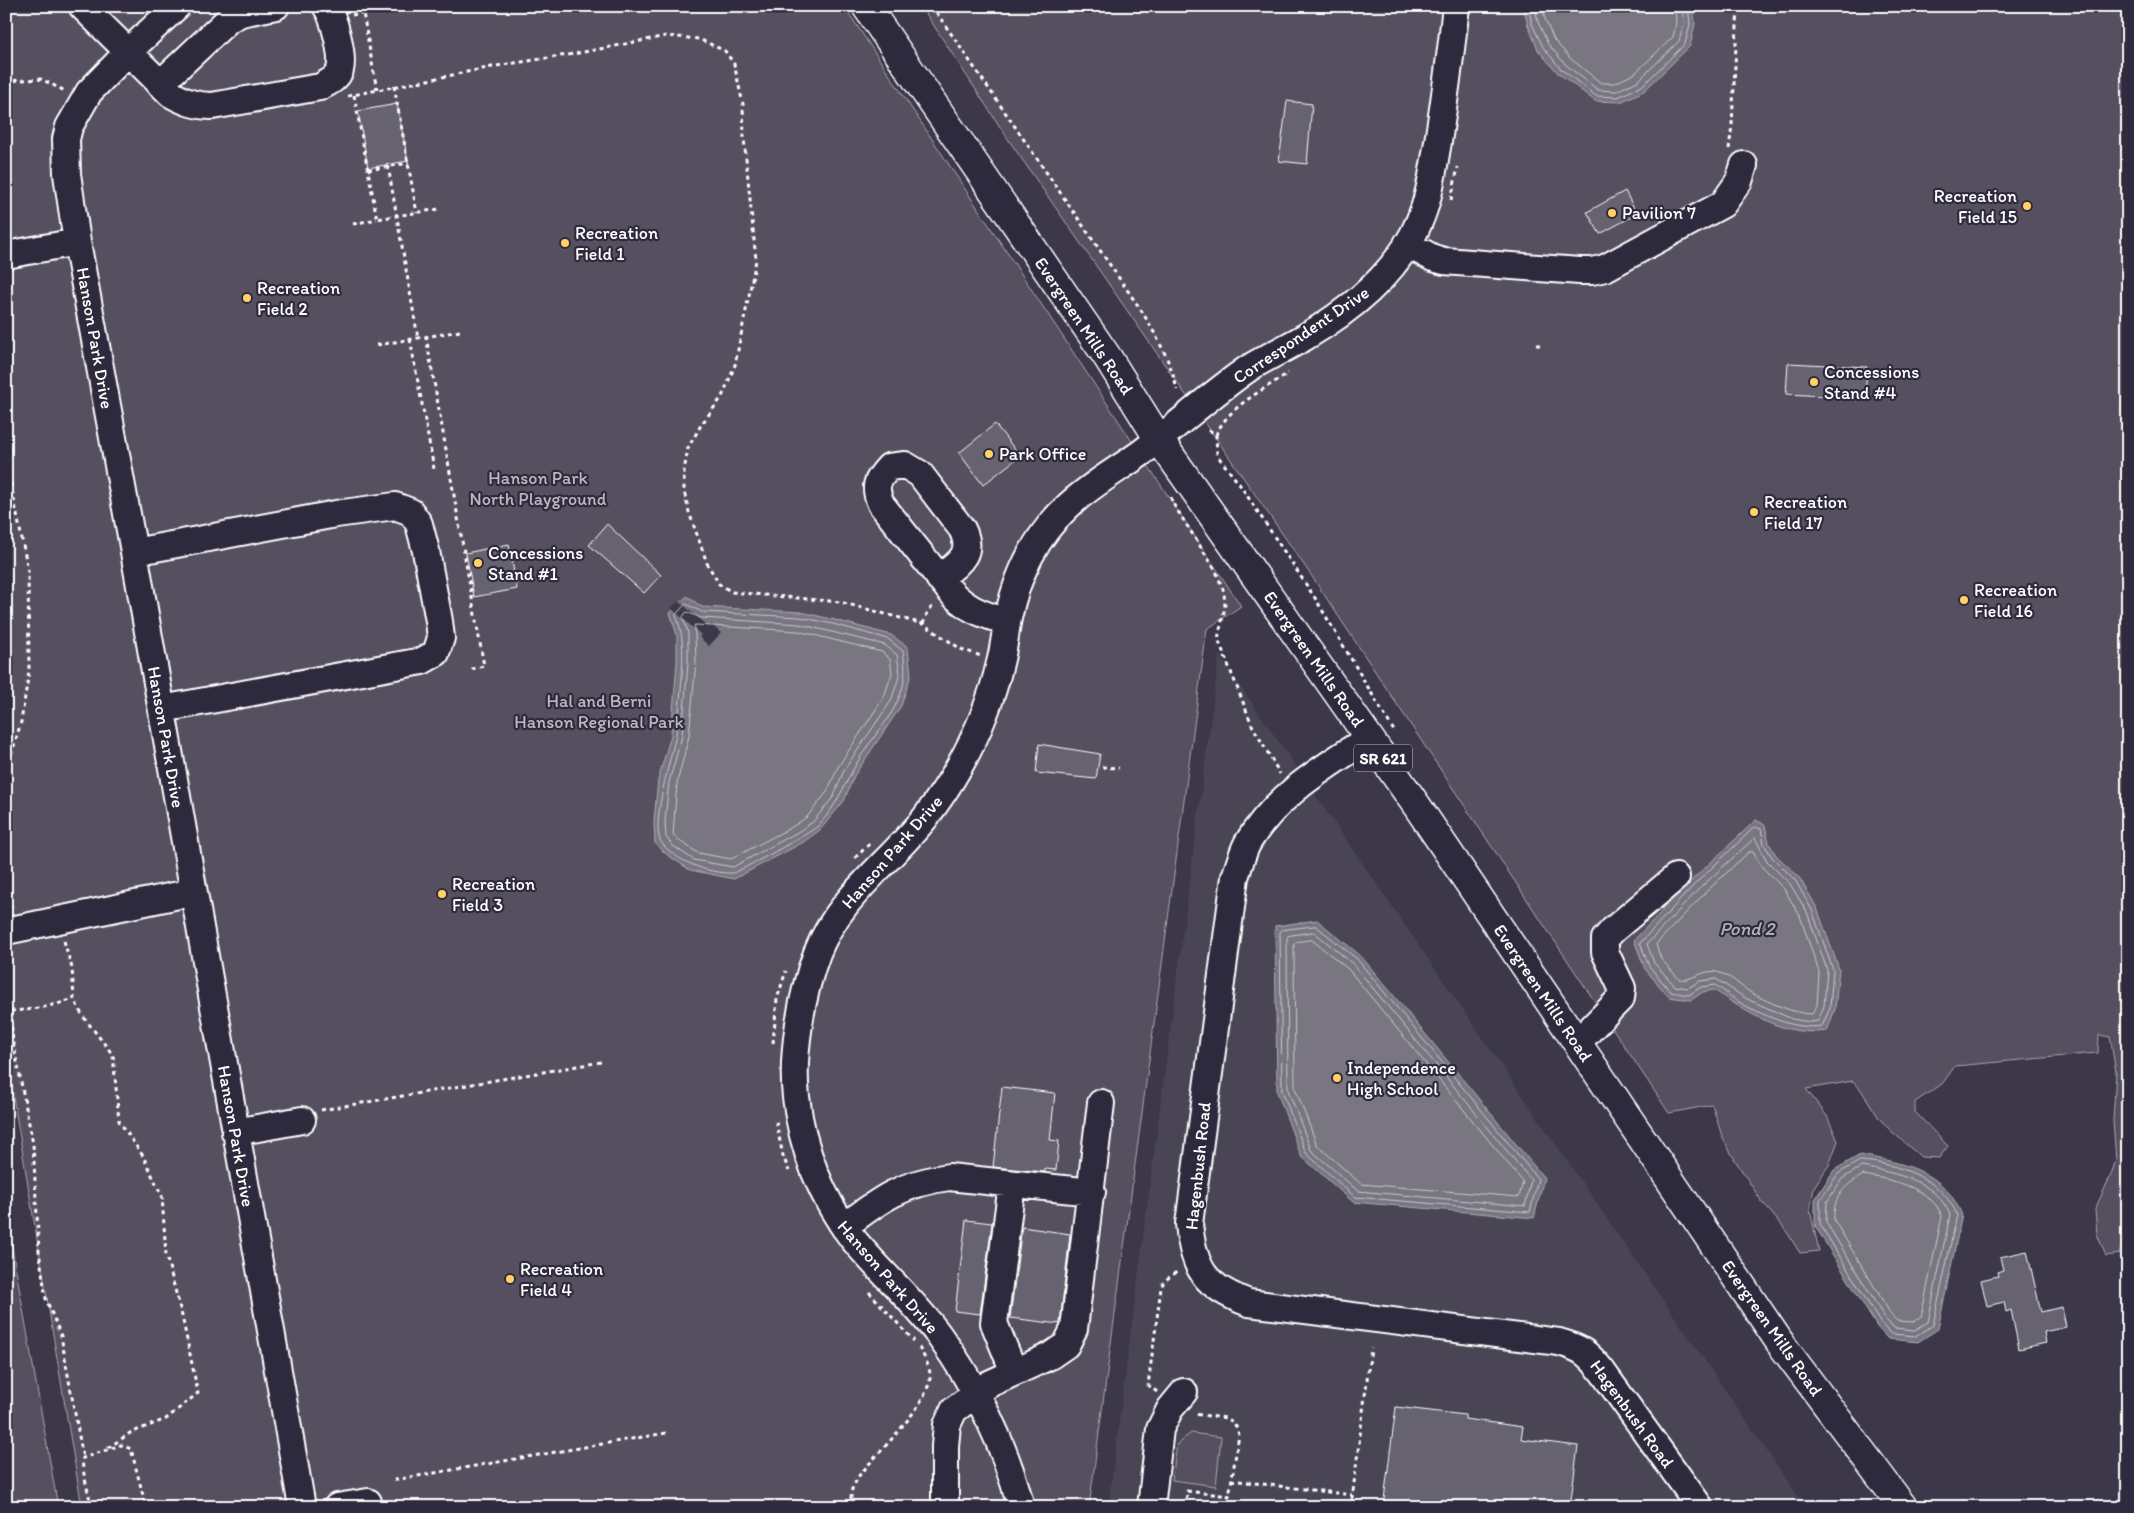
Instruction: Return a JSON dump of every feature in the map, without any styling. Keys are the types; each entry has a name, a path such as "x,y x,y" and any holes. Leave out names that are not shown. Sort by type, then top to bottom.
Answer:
{"main road":[{"name":"Evergreen Mills Road","path":"866,6 1108,358 1158,438 1369,738 1780,1344 1903,1507"}],"street":[{"path":"82,6 170,94 187,103 205,106 320,87 333,81 340,71 340,65 332,15 326,6"},
{"name":"Hanson Park Drive","path":"177,6 89,92 69,127 66,139 67,174 77,242 162,709 302,1507"},
{"path":"160,84 229,19 240,13 276,6"},
{"name":"Correspondent Drive","path":"1158,438 1246,370 1305,337 1355,302 1375,286 1407,244 1420,220 1431,182 1450,61 1456,6"},
{"path":"1407,244 1433,258 1444,261 1592,271 1619,261 1723,204 1739,181 1736,161"},
{"path":"6,255 77,242"},
{"name":"Hanson Park Drive","path":"1021,1507 1003,1451 975,1394 939,1335 919,1310 855,1241 834,1212 810,1161 800,1124 794,1062 806,995 818,952 841,910 858,888 924,819 962,763 978,729 1001,661 1007,622 1019,577 1029,556 1044,532 1068,506 1096,482 1140,453 1158,438"},
{"path":"134,552 336,514 395,506 411,512 419,524 439,621 441,638 436,653 422,662 162,709"},
{"path":"939,578 961,604 976,612 1007,622"},
{"name":"Hagenbush Road","path":"1369,738 1306,778 1269,813 1246,845 1235,877 1189,1224 1192,1250 1200,1269 1211,1284 1229,1296 1249,1303 1559,1342 1578,1347 1590,1356 1602,1371 1700,1507"},
{"path":"1577,1043 1621,998 1622,988 1605,952 1605,939 1613,930 1676,877"},
{"path":"6,931 193,892"},
{"path":"945,1507 945,1446 947,1425 954,1410 989,1384 1050,1356 1066,1345 1074,1329 1092,1192 1101,1103"},
{"path":"235,1132 312,1115"},
{"path":"844,1226 884,1197 909,1185 949,1177 1092,1192"},
{"path":"1012,1184 994,1322 1014,1372"},
{"path":"1150,1507 1160,1429 1170,1409 1184,1392"},
{"path":"338,1507 368,1502"}],"path":[{"path":"377,90 363,13 397,6"},
{"path":"932,6 1141,310 1157,336 1174,375 1177,390"},
{"path":"1736,161 1732,125 1738,6"},
{"path":"346,96 666,36 699,40 725,51 734,64 743,104 744,138 756,260 735,365 722,396 701,425 688,448 684,471 684,491 689,512 707,564 720,584 732,592 840,602 923,624 962,649 984,656 982,664"},
{"path":"6,81 41,79 66,92"},
{"path":"394,86 418,212"},
{"path":"354,94 377,219"},
{"path":"368,170 409,163"},
{"path":"388,166 418,338"},
{"path":"353,224 439,208"},
{"path":"377,345 460,331"},
{"path":"426,336 484,666 468,670"},
{"path":"410,339 434,470"},
{"path":"1536,345 1542,345"},
{"path":"1209,430 1216,435 1216,451 1222,462 1240,485 1315,598 1396,735"},
{"path":"6,458 28,570 29,671 21,722 6,773"},
{"path":"1171,493 1172,502 1216,571 1224,592 1225,607 1218,639 1252,725 1283,779"},
{"path":"1102,767 1119,768"},
{"path":"852,861 873,840"},
{"path":"58,920 72,968 74,998 82,1014 113,1055 118,1121 143,1156 162,1196 166,1255 182,1316 198,1393 166,1419 130,1433 105,1450"},
{"path":"773,1047 777,999 789,964"},
{"path":"10,1011 50,1008 74,998"},
{"path":"6,1005 10,1011 13,1042 33,1144 39,1252 46,1300 61,1336 82,1458 81,1464 92,1507"},
{"path":"312,1115 602,1062"},
{"path":"776,1117 783,1156 792,1178"},
{"path":"850,1507 852,1488 858,1477 922,1402 930,1378 926,1360 916,1344 866,1288"},
{"path":"1351,1507 1371,1348"},
{"path":"394,1480 666,1433"},
{"path":"82,1458 121,1445 131,1449 146,1507"},
{"path":"1232,1480 1352,1495"},
{"path":"1296,1505 1309,1507"}],"shaded area":[{"name":"Independence High School","path":"1219,655 1792,1487 1806,1507 1108,1507"}],"green space":[{"name":"Hal and Berni Hanson Regional Park","path":"6,6 844,6 1241,606 1207,629 1089,1507 82,1507 6,1054"},
{"path":"921,6 2128,6 2128,1222 2127,1232 2119,1254 2106,1256 2097,1234 2095,1209 2116,1160 2113,1121 2116,1072 2110,1037 2099,1035 2098,1053 1955,1066 1942,1084 1915,1102 1915,1112 1948,1146 1939,1158 1921,1157 1890,1130 1879,1118 1853,1081 1806,1089 1827,1116 1838,1141 1829,1165 1814,1187 1810,1210 1819,1251 1800,1253 1785,1229 1762,1202 1735,1160 1723,1139 1712,1105 1669,1113 1311,575 1010,142"},
{"path":"6,1213 58,1507 6,1507"},
{"path":"1191,1433 1221,1437 1216,1486 1172,1480 1177,1444"}],"water":[{"path":"1523,6 1693,6 1695,24 1690,46 1644,91 1620,102 1595,101 1558,73 1538,50"},
{"path":"687,596 702,607 801,612 891,635 908,647 911,675 901,706 854,776 844,801 820,830 802,843 734,879 690,870 666,854 655,843 654,821 658,780 671,735 677,662 677,635 670,613"},
{"name":"Pond 2","path":"1756,820 1765,825 1769,843 1776,855 1799,877 1817,908 1839,969 1835,1009 1827,1031 1811,1032 1781,1027 1753,1015 1714,990 1703,992 1691,1000 1669,997 1645,969 1634,940 1692,880"},
{"path":"1317,920 1361,956 1544,1178 1534,1218 1353,1202 1301,1156 1277,1092 1275,926"},
{"path":"1860,1155 1892,1161 1933,1178 1945,1188 1962,1215 1938,1329 1918,1342 1888,1339 1877,1327 1815,1226 1815,1199 1834,1170"}],"pier":[{"path":"679,601 709,627 711,624 721,633 709,646 699,637 701,635 671,608"}],"building":[{"path":"1287,101 1312,104 1307,164 1279,161"},
{"path":"397,104 408,161 368,168 358,111"},
{"name":"Pavilion 7","path":"1625,191 1637,214 1600,234 1587,212"},
{"path":"1788,363 1867,367 1865,398 1786,394"},
{"name":"Park Office","path":"995,424 1020,456 983,485 959,453"},
{"path":"607,524 661,575 644,593 589,545"},
{"path":"509,544 517,589 474,597 466,553"},
{"path":"1039,744 1100,754 1096,779 1036,773"},
{"path":"1002,1087 1055,1093 1050,1140 1059,1141 1056,1170 1045,1169 1045,1172 993,1167"},
{"path":"966,1220 992,1223 980,1314 955,1311"},
{"path":"1022,1227 1070,1234 1060,1324 1010,1318"},
{"path":"2027,1251 2041,1312 2062,1307 2066,1327 2044,1332 2046,1343 2019,1349 2011,1310 2006,1312 2004,1302 1987,1306 1981,1280 1998,1276 1997,1272 2003,1270 2000,1257"},
{"path":"1396,1407 1465,1415 1465,1419 1523,1427 1521,1439 1578,1446 1570,1507 1383,1507"}],"place":[{"name":"Recreation Field 15","path":"2027,206"},
{"name":"Pavilion 7","path":"1612,213"},
{"name":"Recreation Field 1","path":"565,243"},
{"name":"Recreation Field 2","path":"247,298"},
{"name":"Concessions Stand #4","path":"1814,382"},
{"name":"Park Office","path":"989,454"},
{"name":"Recreation Field 17","path":"1754,512"},
{"name":"Concessions Stand #1","path":"478,563"},
{"name":"Recreation Field 16","path":"1964,600"},
{"name":"Recreation Field 3","path":"442,894"},
{"name":"Independence High School","path":"1337,1078"},
{"name":"Recreation Field 4","path":"510,1279"}],"park label":[{"name":"Hanson Park North Playground","path":"538,488"}]}
